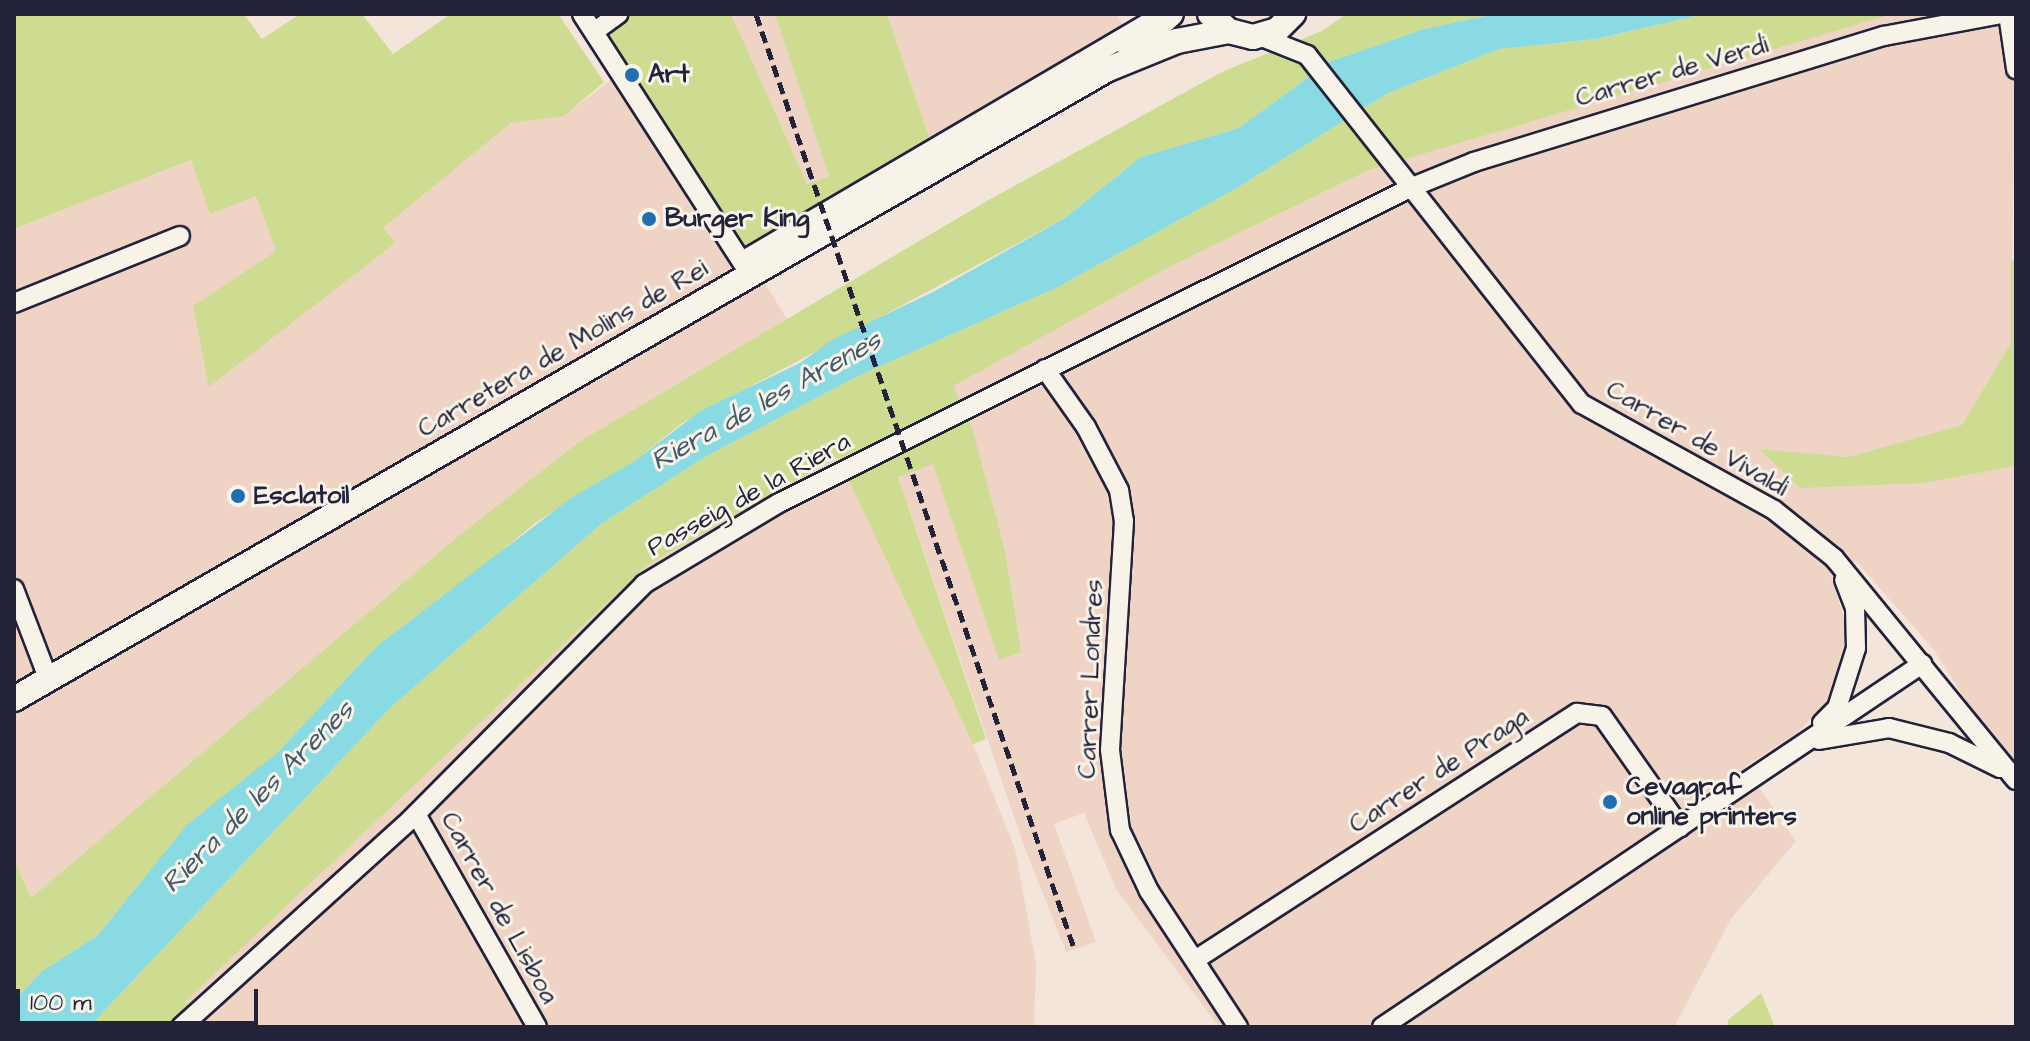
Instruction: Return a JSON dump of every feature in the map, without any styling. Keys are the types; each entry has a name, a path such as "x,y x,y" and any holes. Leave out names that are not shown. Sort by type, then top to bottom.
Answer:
{"main road":[{"name":"Carretera de Molins de Rei","path":"1106,70 1171,14"},
{"path":"1210,14 1229,31"},
{"path":"1259,36 1277,30 1293,14"},
{"name":"Carretera de Molins de Rei","path":"14,699 745,267 1106,70 1186,38 1229,31 1259,36"}],"street":[{"path":"582,14 745,267"},
{"path":"595,31 618,14"},
{"name":"Carretera de Molins de Rei","path":"745,267 1162,14"},
{"name":"Carrer de Vivaldi","path":"1299,14 1307,55"},
{"name":"Carrer de Verdi","path":"1410,188 1548,136 1808,59 1912,29 2001,14"},
{"path":"2008,14 2016,69"},
{"name":"Carrer de Vivaldi","path":"1259,36 1307,55 1582,404 1774,510 1834,558 2015,779"},
{"name":"Passeig de la Riera","path":"181,1027 416,814 644,584 806,488 1410,188"},
{"path":"14,303 180,236"},
{"name":"Carrer Londres","path":"1045,369 1086,427 1119,490 1124,521 1110,750 1113,799 1120,830 1149,891 1238,1027"},
{"path":"1795,750 1837,708 1856,648 1855,608 1834,558"},
{"path":"14,589 48,678"},
{"path":"1382,1027 1922,664"},
{"name":"Carrer de Praga","path":"1195,960 1577,713 1602,716 1680,827"},
{"path":"1795,750 1831,736 1889,728 1960,747 2015,779"},
{"name":"Carrer de Lisboa","path":"416,814 537,1027"}],"shaded area":[{"path":"731,14 775,14 829,176 807,184"},
{"path":"887,14 1117,14 1131,40 935,155"},
{"path":"2016,14 2011,343 1962,425 1848,457 1761,450 1924,483 2016,466 2016,780 1934,650 1856,561 1831,577 1848,630 1842,675 1830,699 1797,733 1745,767 1796,841 1731,919 1674,1027 1219,1027 1116,889 1084,813 1054,824 1096,942 1066,952 1024,846 898,477 933,463 999,659 972,428 952,386 1173,265 1369,170 1887,15"},
{"path":"630,65 787,319 582,440 31,898 14,860 14,229 192,160 256,195 276,251 394,243 382,229 511,123 564,116"},
{"path":"839,456 973,744 1015,849 1036,963 1034,1027 204,1027 185,1002 647,565"}],"green space":[{"path":"14,14 244,14 262,39 300,14 362,14 393,54 451,14 558,14 604,82 564,116 511,123 383,228 395,243 209,387 193,306 276,251 256,196 210,214 191,160 14,229"},
{"path":"593,14 731,14 807,184 829,176 775,14 887,14 935,155 754,259"},
{"path":"1346,14 1495,14 1424,29 1329,62 1239,128 1141,157 1065,218 682,423 635,461 535,523 445,599 376,647 277,753 181,833 98,935 41,972 14,1001 14,860 31,898 460,535 582,440 987,201 1222,72 1322,31"},
{"path":"1704,14 1892,14 1369,170 1173,265 953,386 972,428 1005,551 1021,652 999,660 933,464 898,477 986,739 973,744 838,457 647,565 185,1002 204,1027 89,1027 391,707 601,524 703,458 856,377 1058,287 1237,188 1388,93 1499,49 1597,39"},
{"path":"2016,260 2016,466 1924,483 1800,488 1759,449 1848,457 1962,425 2011,343 2011,261"},
{"path":"1761,993 1775,1027 1728,1027 1728,1020"}],"water":[{"name":"Riera de les Arenes","path":"1495,14 1704,14 1596,39 1499,49 1388,93 1237,188 1058,287 856,377 703,458 601,524 391,707 89,1027 14,1027 14,1001 41,972 98,935 187,825 277,753 376,647 571,498 635,461 700,411 800,363 832,340 933,292 1065,218 1141,157 1239,128 1329,62 1424,29"}],"railway":[{"path":"756,14 1074,948"}],"place":[{"name":"Art","path":"632,75"},
{"name":"Burger King","path":"649,219"},
{"name":"Esclatoil","path":"238,496"},
{"name":"Cevagraf online printers","path":"1610,802"}]}
